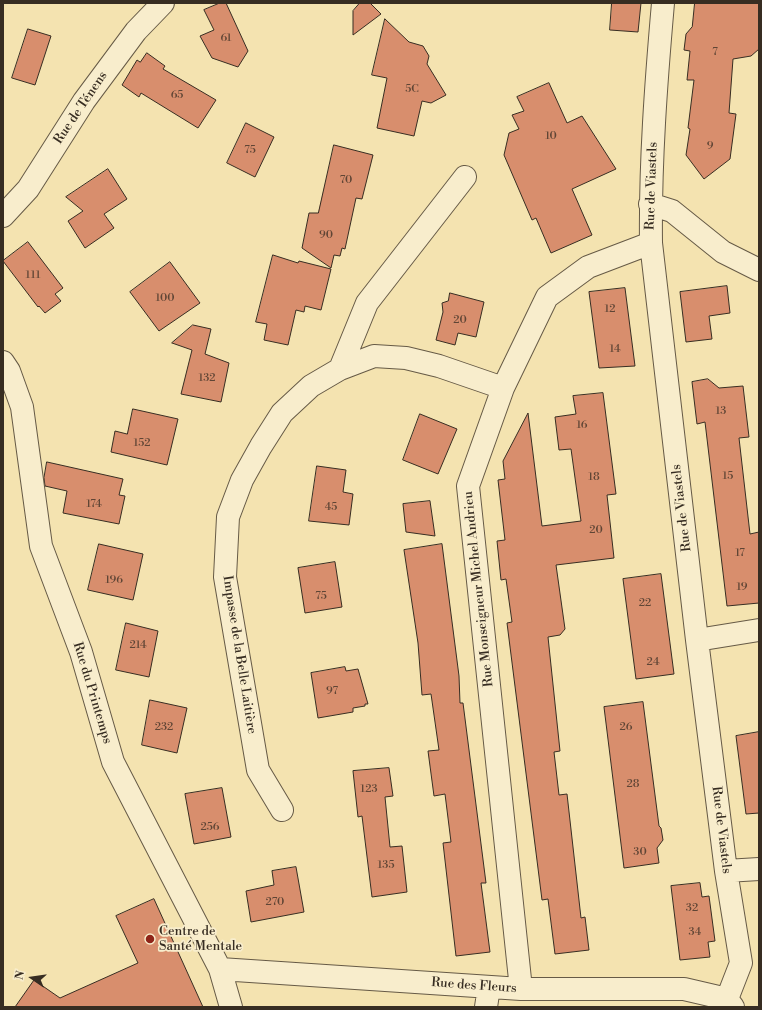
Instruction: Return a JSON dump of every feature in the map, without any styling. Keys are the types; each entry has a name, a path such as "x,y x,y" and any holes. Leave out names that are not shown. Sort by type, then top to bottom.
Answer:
{"street":[{"name":"Rue de Ténens","path":"3,216 28,189 84,101 136,30 163,3"},
{"name":"Rue de Viastels","path":"663,3 656,84 650,204 651,243 697,640 726,871 750,962 730,1003"},
{"path":"340,369 368,303 464,177"},
{"path":"650,204 672,211 723,252 759,270"},
{"name":"Rue Monseigneur Michel Andrieu","path":"521,989 468,486 502,388 547,297 588,267 651,243"},
{"name":"Impasse de la Belle Laitière","path":"282,810 258,770 225,577 228,517 242,480 282,413 311,386 340,369 374,356 406,358 439,366 502,388"},
{"name":"Rue du Printemps","path":"3,362 9,371 22,407 40,546 81,652 113,762 220,969 232,1007"},
{"path":"697,640 759,630"},
{"path":"726,871 759,868"},
{"name":"Rue des Fleurs","path":"220,969 487,997 521,989 684,989 730,1003"}],"building":[{"path":"220,3 226,3 248,51 238,67 212,58 200,36 214,30 204,10"},
{"path":"360,3 370,3 381,14 353,35 353,11"},
{"path":"612,3 641,3 638,32 610,30"},
{"path":"695,3 759,3 759,49 751,56 733,59 729,113 736,114 730,159 704,179 686,155 690,129 688,128 694,80 687,80 690,51 684,50 686,34 692,27"},
{"path":"385,19 409,42 423,46 429,56 427,64 446,95 431,103 422,101 414,136 377,128 387,78 372,75"},
{"path":"28,29 51,36 35,85 12,78"},
{"path":"147,53 165,66 163,69 216,100 198,128 141,93 139,97 122,85 137,60 140,62"},
{"path":"549,83 567,123 582,116 616,169 572,189 592,235 551,253 536,218 532,220 504,155 509,133 519,129 512,115 524,111 517,97"},
{"path":"246,123 274,137 255,177 227,163"},
{"path":"334,145 373,155 362,199 356,198 345,249 342,248 340,256 334,255 331,268 302,248 309,213 318,213"},
{"path":"108,169 127,199 104,214 114,228 85,248 68,221 83,211 66,197"},
{"path":"28,242 63,288 55,294 61,301 45,313 39,306 38,307 3,261"},
{"path":"273,255 298,263 299,261 331,269 321,310 305,306 304,312 296,310 288,345 264,340 267,324 256,322"},
{"path":"170,262 200,303 159,331 130,292"},
{"path":"727,286 730,313 709,316 712,339 686,342 680,292"},
{"path":"625,288 635,366 599,368 589,292"},
{"path":"450,293 484,302 476,337 458,333 455,345 436,340 443,312 442,303 448,301"},
{"path":"193,325 211,329 205,354 229,363 221,402 181,394 192,350 172,343"},
{"path":"708,379 719,388 743,386 749,437 739,438 750,534 759,532 759,603 727,606 705,422 697,424 692,382"},
{"path":"603,393 616,494 607,495 614,558 556,565 565,629 560,635 548,637 560,751 554,752 559,795 567,794 581,918 585,917 589,950 555,954 548,899 542,900 507,623 512,622 506,579 501,580 497,541 505,540 498,480 505,479 503,461 528,413 542,526 581,521 571,449 559,450 555,417 576,414 573,396"},
{"path":"133,409 178,419 167,465 111,452 115,431 127,434"},
{"path":"420,414 457,429 438,474 403,460"},
{"path":"47,462 123,479 119,495 125,496 119,524 63,513 67,491 45,486 44,478"},
{"path":"317,466 346,470 343,492 353,494 349,525 309,521"},
{"path":"430,501 435,536 406,532 403,504"},
{"path":"99,544 143,554 133,600 88,590"},
{"path":"442,544 459,676 460,703 463,703 486,883 481,883 490,952 456,956 443,843 451,842 445,794 434,796 428,751 439,750 431,694 422,695 418,643 404,550"},
{"path":"335,562 342,607 305,613 298,568"},
{"path":"661,574 674,674 636,679 623,579"},
{"path":"126,623 158,631 149,677 116,670"},
{"path":"345,667 346,671 358,669 368,704 353,708 353,712 318,718 311,673"},
{"path":"150,700 187,708 177,753 142,745"},
{"path":"643,702 659,826 661,828 663,840 657,848 659,863 624,868 604,707"},
{"path":"759,732 759,813 746,814 736,736"},
{"path":"389,768 393,796 385,797 390,847 402,846 407,892 372,897 362,816 358,817 353,771"},
{"path":"222,788 231,837 194,844 185,794"},
{"path":"296,867 304,912 251,922 246,891 274,885 272,871"},
{"path":"700,883 702,897 709,896 715,941 708,942 710,957 680,960 671,886"},
{"name":"Centre de Santé Mentale","path":"154,899 203,1007 15,1007 34,980 60,998 138,963 116,916"}],"place":[{"name":"Centre de Santé Mentale","path":"150,939"}]}
